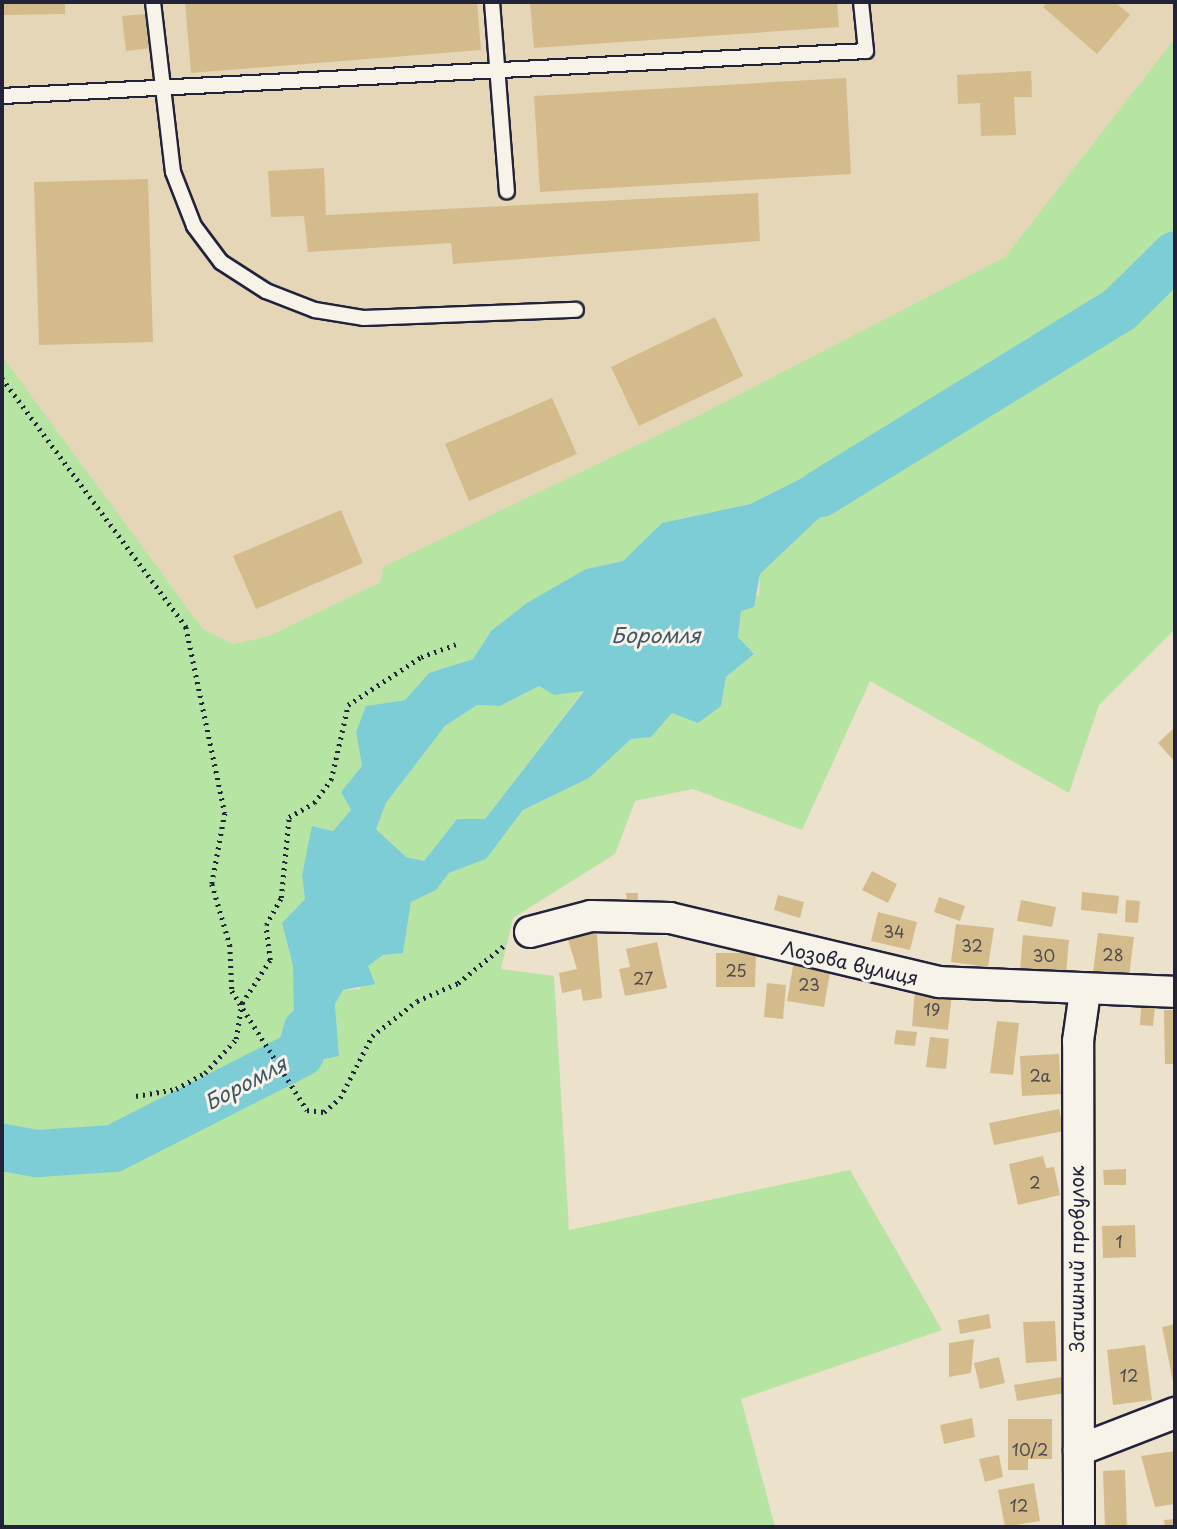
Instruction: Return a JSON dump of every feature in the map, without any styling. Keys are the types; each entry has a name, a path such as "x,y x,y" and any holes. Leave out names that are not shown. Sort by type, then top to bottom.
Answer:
{"street":[{"name":"Лозова вулиця","path":"530,932 591,916 670,918 897,976 1085,992 1175,992"},
{"name":"Затишний провулок","path":"1079,1527 1078,1041 1085,992"},
{"path":"1079,1450 1175,1413"}],"lane":[{"path":"153,2 173,172 194,226 221,262 267,291 314,310 364,318 576,310"},
{"path":"492,2 507,191"},
{"path":"2,96 162,90 866,51 861,2"}],"path":[{"path":"2,378 186,627 225,813 215,904 230,945 232,991 307,1110 324,1112 348,1088 372,1036 417,1000 458,983 477,961 530,932"},
{"path":"136,1096 176,1089 205,1073 236,1039 242,1003 270,960 266,925 281,898 289,817 314,803 331,780 348,705 421,657 456,644"}],"shaded area":[{"path":"2,2 1175,2 1175,38 1005,257 382,582 269,636 233,644 203,629 2,356"}],"green space":[{"path":"1175,38 1175,629 1099,705 1069,793 870,681 802,830 693,789 635,801 615,854 513,918 501,969 554,976 569,1230 850,1170 942,1330 741,1399 775,1527 2,1527 2,356 203,629 233,644 269,636 381,582 383,567 698,416 1005,257","holes":["838,460 856,498 831,507 760,574 759,594 741,610 738,637 754,654 726,677 721,706 672,712 651,737 631,739 589,778 523,810 486,859 449,873 436,890 411,902 403,953 383,955 367,966 360,989 343,990 335,1004 339,1055 266,1071 294,1035 293,966 282,923 305,899 302,875 313,826 333,831 351,810 341,792 362,766 356,732 366,706 405,700 429,673 473,659 491,631 586,569 623,561 662,523 750,504"]},
{"path":"539,686 555,695 584,690 485,819 457,819 424,861 406,857 376,829 386,803 445,726 477,705 500,706"}],"water":[{"name":"Боромля","path":"873,458 877,479 856,498 831,507 760,574 754,607 741,611 738,637 754,654 726,677 721,706 698,723 672,713 651,737 631,739 589,778 523,810 486,859 449,873 436,890 411,902 403,953 383,955 368,966 375,984 343,990 335,1004 339,1056 265,1071 294,1035 293,966 282,923 305,899 302,875 312,826 333,831 351,810 341,792 362,766 356,732 366,706 405,700 429,673 473,659 491,631 527,603 586,569 623,561 662,523 750,504 838,460","holes":["539,686 554,695 584,691 485,819 457,819 424,861 406,857 376,829 386,803 445,726 477,705 500,706"]}],"building":[{"path":"2,2 65,2 65,14 2,15"},
{"path":"185,2 477,2 481,50 191,73"},
{"path":"530,2 837,2 839,27 534,48"},
{"path":"1048,2 1115,2 1130,15 1097,54 1043,7"},
{"path":"147,14 151,48 126,51 122,16"},
{"path":"1031,71 1032,97 1014,97 1016,135 981,136 980,103 958,104 957,75"},
{"path":"846,78 851,174 540,192 534,96"},
{"path":"324,168 326,215 758,193 760,241 453,264 451,243 308,252 304,216 271,217 268,171"},
{"path":"148,179 153,342 39,345 34,182"},
{"path":"715,317 743,376 639,426 611,367"},
{"path":"552,398 577,454 469,501 445,444"},
{"path":"341,510 363,563 256,609 233,556"},
{"path":"1175,727 1175,762 1158,743"},
{"path":"872,871 897,884 888,903 862,890"},
{"path":"1082,892 1119,896 1117,914 1081,910"},
{"path":"626,893 638,893 638,900 627,901"},
{"path":"778,895 804,902 800,918 774,910"},
{"path":"939,897 965,906 960,921 934,912"},
{"path":"1021,900 1056,907 1052,927 1017,921"},
{"path":"1126,900 1140,901 1138,923 1125,922"},
{"path":"878,912 917,922 910,950 871,941"},
{"path":"596,924 602,998 583,1001 581,989 562,993 559,973 577,969 565,930"},
{"path":"956,924 994,928 988,967 951,962"},
{"path":"1098,933 1134,937 1129,976 1093,972"},
{"path":"1023,935 1069,940 1066,975 1020,971"},
{"path":"657,942 667,988 625,996 619,969 630,967 626,949"},
{"path":"716,953 756,953 755,987 716,987"},
{"path":"794,960 831,967 824,1007 787,1001"},
{"path":"767,983 786,985 783,1019 764,1017"},
{"path":"915,989 952,993 948,1030 912,1026"},
{"path":"1141,1006 1155,1006 1153,1026 1140,1025"},
{"path":"1164,1010 1175,1010 1175,1064 1165,1064"},
{"path":"997,1021 1019,1023 1013,1075 990,1073"},
{"path":"896,1030 917,1032 915,1046 894,1044"},
{"path":"930,1037 949,1039 946,1069 926,1067"},
{"path":"1059,1054 1061,1094 1022,1096 1020,1056"},
{"path":"1059,1109 1064,1131 994,1145 989,1123"},
{"path":"1043,1156 1046,1168 1054,1167 1060,1195 1018,1205 1009,1164"},
{"path":"1126,1169 1126,1185 1104,1185 1103,1170"},
{"path":"1135,1225 1136,1257 1103,1258 1102,1226"},
{"path":"989,1314 991,1328 960,1334 958,1320"},
{"path":"1055,1321 1057,1361 1026,1363 1023,1322"},
{"path":"1175,1324 1175,1386 1174,1386 1162,1327"},
{"path":"974,1339 971,1373 949,1377 949,1343"},
{"path":"1145,1345 1152,1400 1113,1405 1107,1350"},
{"path":"999,1357 1005,1383 980,1389 974,1363"},
{"path":"1062,1377 1065,1393 1017,1401 1014,1385"},
{"path":"972,1418 975,1437 944,1444 940,1425"},
{"path":"1008,1419 1052,1419 1052,1459 1028,1459 1028,1470 1008,1470"},
{"path":"1175,1451 1175,1504 1155,1507 1141,1456"},
{"path":"999,1455 1003,1477 985,1482 979,1459"},
{"path":"1125,1470 1127,1527 1105,1527 1103,1471"},
{"path":"1034,1483 1040,1521 1005,1527 998,1490"},
{"path":"1175,1519 1175,1527 1165,1527 1164,1520"}],"waterway":[{"name":"Боромля","path":"820,493 1119,309 1175,254"},
{"name":"Боромля","path":"2,1147 37,1153 113,1148 300,1053 306,1030"}]}
